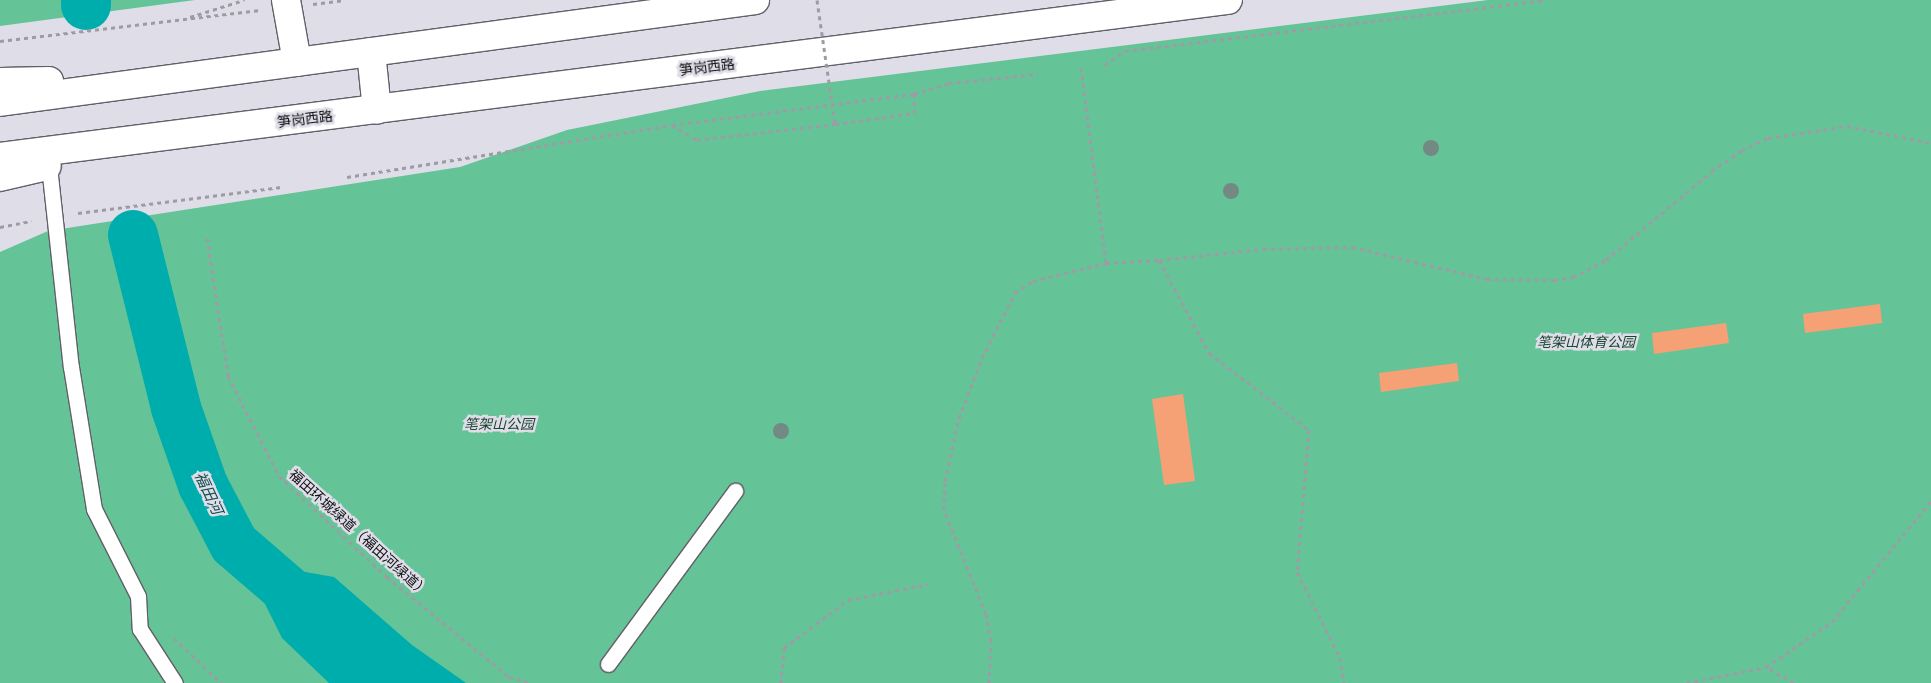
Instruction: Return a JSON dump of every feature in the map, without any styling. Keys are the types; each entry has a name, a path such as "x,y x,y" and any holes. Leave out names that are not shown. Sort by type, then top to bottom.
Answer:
{"main road":[{"path":"0,102 756,0"},
{"name":"笋岗西路","path":"0,157 1228,0"},
{"path":"287,4 297,62"},
{"path":"371,52 377,110"},
{"path":"0,82 178,78"},
{"name":"笋岗西路","path":"0,177 186,134"}],"lane":[{"path":"49,166 71,367 94,510 138,596 140,629 175,683"},
{"path":"608,664 735,491"}],"path":[{"path":"183,20 244,0"},
{"path":"817,0 835,124"},
{"path":"1105,65 1125,51 1545,0"},
{"path":"0,41 183,20 287,4"},
{"path":"1081,68 1106,264"},
{"path":"347,177 672,125 914,94 949,83 1038,74"},
{"path":"672,125 697,140 835,124 915,113 914,94"},
{"path":"989,683 991,641 986,614 944,510 945,480 959,418 982,358 1015,293 1041,279 1106,264 1262,249 1352,247 1478,277 1554,280 1573,276 1606,260 1712,171 1742,150 1768,138 1846,126 1878,129 1931,143"},
{"path":"78,213 281,187"},
{"path":"0,227 31,220"},
{"name":"福田环城绿道（福田河绿道）","path":"207,238 228,376 279,476 394,583 509,677 530,683"},
{"path":"1159,260 1209,353 1309,430 1297,572 1340,658 1344,683"},
{"path":"1686,683 1766,667 1832,622 1931,501"},
{"path":"781,683 784,648 848,600 928,584"},
{"path":"171,635 221,683"},
{"path":"1766,667 1794,683"}],"green space":[{"path":"0,0 195,0 0,26"},
{"name":"笔架山体育公园","path":"1488,0 1931,0 1931,683 0,683 0,252 48,231 460,167 567,130 760,91"}],"water":[{"path":"288,569 334,577 412,645 466,683 329,683 282,638 262,598"}],"building":[{"path":"1880,304 1882,323 1805,333 1803,314"},
{"path":"1726,323 1729,343 1654,354 1652,333"},
{"path":"1457,363 1459,381 1381,392 1379,373"},
{"path":"1183,394 1195,481 1164,485 1152,399"}],"waterway":[{"name":"福田河","path":"86,0 86,5"},
{"name":"福田河","path":"133,235 176,408 203,485 234,544 395,683"}],"park label":[{"name":"笔架山公园","path":"499,424"}]}
